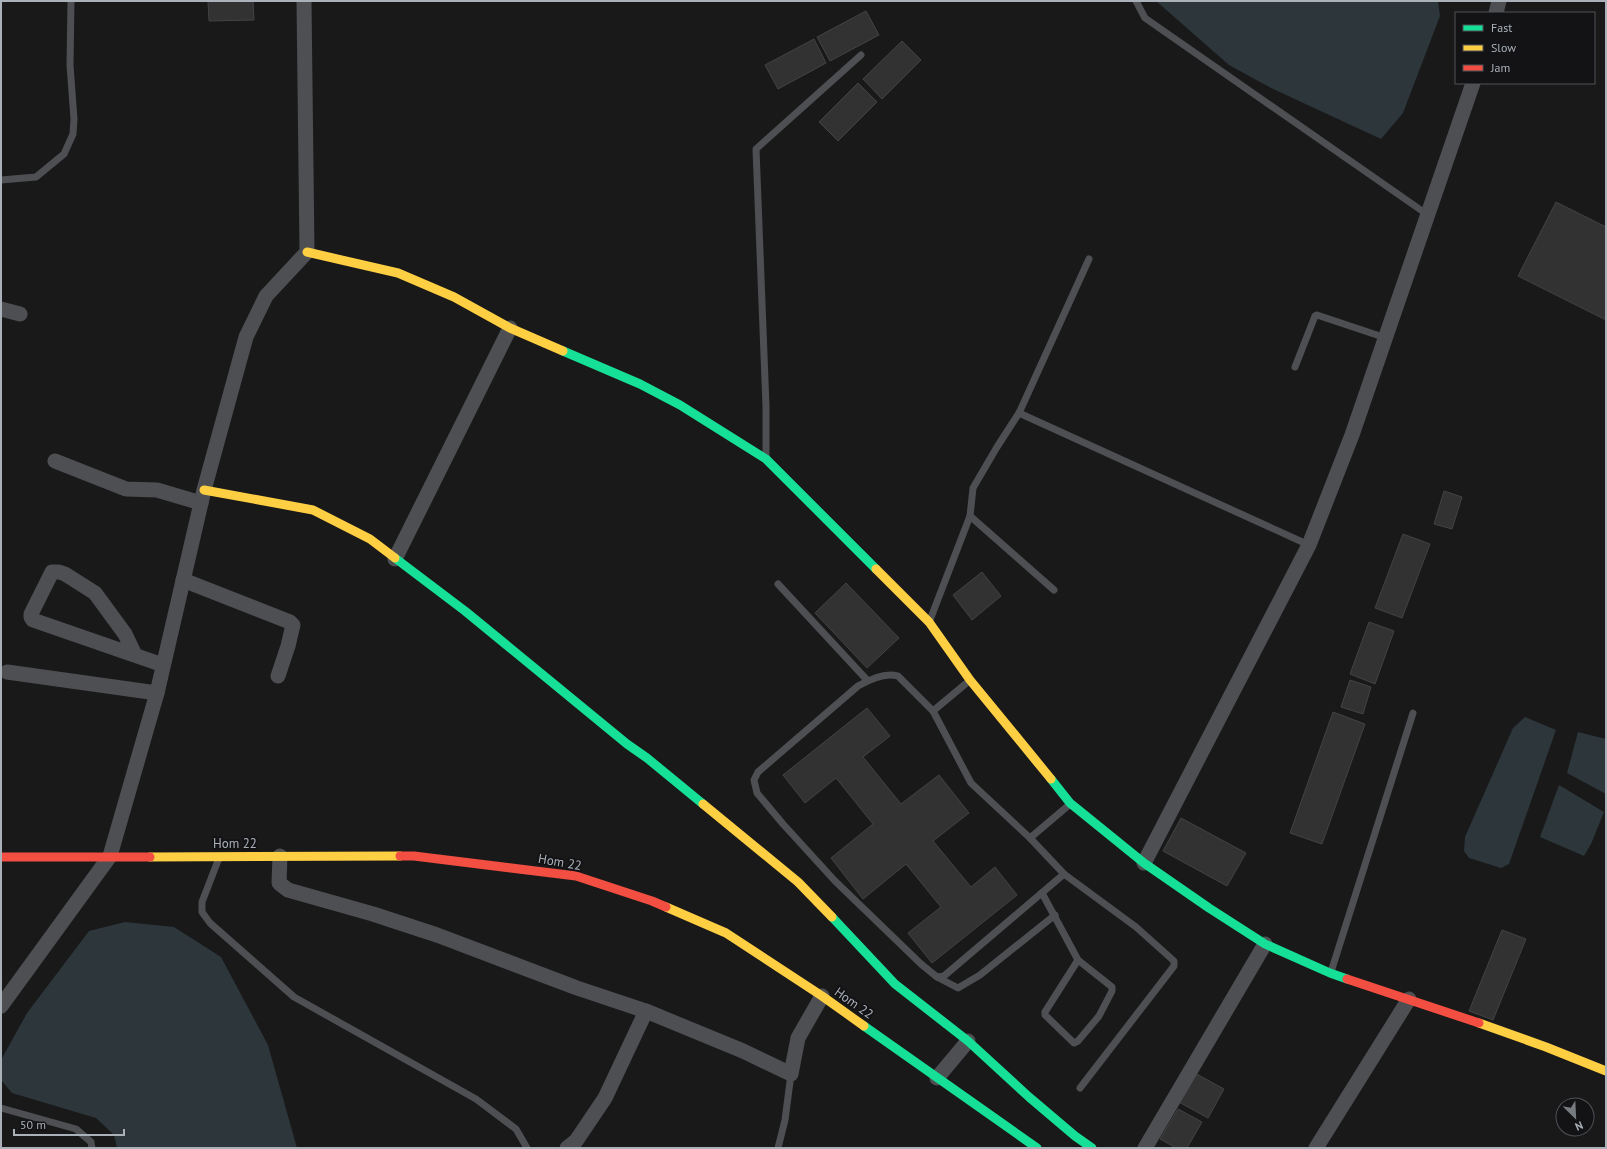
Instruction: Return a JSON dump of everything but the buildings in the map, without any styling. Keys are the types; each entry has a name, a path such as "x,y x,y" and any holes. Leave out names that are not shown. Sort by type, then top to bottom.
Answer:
{"street":[{"path":"1,1006 110,856 157,693 202,497 246,337 266,296 306,252 304,1"},
{"path":"1496,12 1499,1"},
{"path":"1144,863 1310,545 1352,435 1473,84"},
{"path":"306,252 398,273 454,297 510,328 640,384 680,405 766,459 929,622 970,680 1070,803 1144,863 1209,908 1265,944 1330,973 1409,999 1606,1071"},
{"path":"1,308 20,314"},
{"path":"396,559 510,328"},
{"path":"55,461 126,489 157,490 202,497 313,510 370,539 465,611 798,882 895,984 968,1041 1034,1102 1092,1148"},
{"path":"135,655 125,634 95,593 64,574 52,572 32,614 31,617 34,620 163,665"},
{"path":"183,580 290,622 293,625 278,676"},
{"path":"7,672 157,693"},
{"path":"280,856 279,883 288,890 373,914 437,935 577,988 646,1011 743,1051 791,1074 798,1038 822,996"},
{"name":"Hom 22","path":"1,857 414,856 576,876 652,901 726,933 822,996 1037,1148"},
{"path":"1145,1148 1265,944"},
{"path":"1316,1148 1409,999"},
{"path":"568,1148 576,1141 605,1098 646,1011"},
{"path":"937,1078 968,1041"}],"lane":[{"path":"1,180 36,177 64,154 72,134 74,119 70,65 71,1"},
{"path":"1136,1 1145,18 1428,216"},
{"path":"766,459 766,406 756,149 861,55"},
{"path":"929,622 970,516 973,488 1019,413 1089,259"},
{"path":"1295,368 1315,316 1317,315 1386,338"},
{"path":"1019,413 1310,545"},
{"path":"970,516 1054,590"},
{"path":"778,584 867,680"},
{"path":"1055,915 980,975 958,988 937,977 921,964 835,881 782,824 757,793 754,780 758,772 858,686 867,680 891,674 898,676 933,711 971,783 1030,838 1064,874 1136,927 1174,961 1174,966 1080,1088"},
{"path":"933,711 970,680"},
{"path":"1330,973 1413,713"},
{"path":"1030,838 1070,803"},
{"path":"220,856 202,902 202,912 210,923 294,996 476,1099 516,1129 527,1148"},
{"path":"937,977 944,976 1064,874"},
{"path":"1042,893 1078,960 1112,987 1099,1016 1078,1041 1074,1043 1045,1015 1045,1012 1078,960"},
{"path":"778,1148 786,1120 791,1074"},
{"path":"1,1108 76,1129 91,1142 92,1148"}],"shaded area":[{"path":"1156,1 1438,1 1440,16 1403,113 1381,139 1271,88 1229,65"},
{"path":"1525,717 1556,730 1509,864 1501,868 1469,858 1464,851 1465,837 1513,728"},
{"path":"1578,732 1606,739 1606,794 1567,773"},
{"path":"1559,785 1604,812 1591,844 1584,856 1540,837"},
{"path":"125,922 174,927 221,957 268,1045 297,1148 117,1148 114,1135 96,1118 12,1093 1,1080 1,1060 27,1013 89,931"}],"traffic: fast":[{"path":"563,351 640,384 680,405 766,459 876,569"},
{"path":"395,558 465,611 627,744 647,758 703,804"},
{"path":"1051,779 1070,803 1144,863 1209,908 1265,944 1347,979"},
{"path":"832,917 895,984 968,1041 1029,1097 1075,1136 1092,1148"},
{"path":"864,1026 1037,1148"}],"traffic: slow":[{"path":"307,252 398,273 454,297 510,328 563,351"},
{"path":"204,490 313,510 370,539 395,558"},
{"path":"876,569 929,622 970,680 1051,779"},
{"path":"703,804 798,882 832,917"},
{"path":"150,857 400,856"},
{"path":"666,907 726,933 822,996 864,1026"},
{"path":"1479,1023 1546,1047 1606,1071"}],"traffic: jam":[{"path":"400,856 414,856 576,876 666,907"},
{"path":"1,857 150,857"},
{"path":"1347,979 1479,1023"}]}
